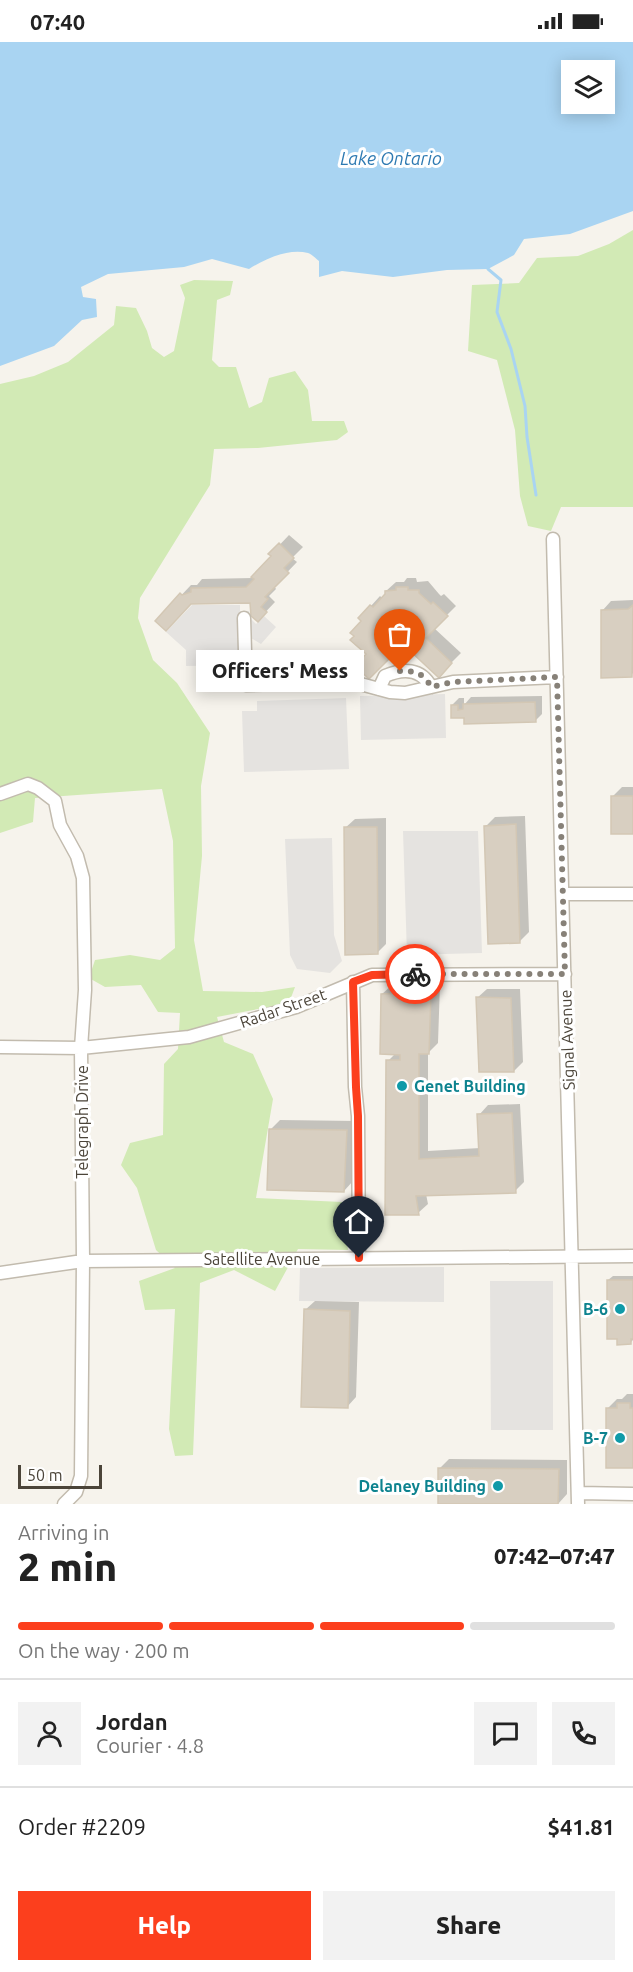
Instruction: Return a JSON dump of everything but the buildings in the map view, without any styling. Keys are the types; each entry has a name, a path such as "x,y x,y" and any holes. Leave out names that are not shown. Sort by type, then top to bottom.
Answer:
{"street":[{"name":"Signal Avenue","path":"553,540 578,1499"},
{"path":"244,618 246,686 354,682 390,692 405,693 453,682 557,677"},
{"path":"379,688 385,676 400,671 422,674 431,687"},
{"name":"Telegraph Drive","path":"0,794 28,784 38,788 55,801 60,825 77,856 83,878 85,990 81,1048 83,1261 81,1476 76,1492 64,1504"},
{"path":"563,894 633,894"},
{"name":"Radar Street","path":"0,1047 81,1048 189,1037 296,1007 372,975 565,974"},
{"path":"353,982 358,1116 359,1258"},
{"name":"Satellite Avenue","path":"0,1273 83,1261 633,1256"},
{"path":"578,1499 633,1494"}],"green space":[{"path":"633,230 633,507 561,507 551,531 528,526 520,496 515,430 497,360 468,351 472,285 519,283 537,258 578,256 609,244"},
{"path":"194,280 233,281 230,295 217,300 212,360 219,367 236,367 249,408 262,402 269,378 295,371 308,390 312,421 344,421 348,432 337,440 258,448 214,449 210,485 140,598 138,618 153,660 177,683 210,733 201,786 202,856 194,940 203,991 262,992 295,987 289,1003 217,1017 224,1042 253,1054 273,1099 256,1198 342,1202 348,1250 298,1249 275,1291 234,1270 200,1283 193,1455 175,1456 169,1429 175,1309 145,1310 139,1281 175,1268 156,1250 137,1188 121,1165 130,1143 163,1135 164,1064 178,1049 180,1013 158,1012 141,985 105,987 89,978 95,960 130,955 160,960 175,948 173,841 162,789 35,798 33,822 0,833 0,384 34,376 68,362 114,325 116,306 136,308 152,348 164,357 174,351 185,298 180,285"}],"shaded area":[{"path":"192,605 240,605 240,611 249,611 249,617 256,624 264,616 276,627 261,644 251,638 250,665 186,666 186,650 166,632"},
{"path":"445,694 446,738 361,740 360,696"},
{"path":"346,698 349,769 244,772 242,711 257,711 257,701"},
{"path":"403,831 478,831 482,953 407,955"},
{"path":"332,838 334,935 342,961 330,973 297,969 290,955 285,839"},
{"path":"444,1267 444,1302 299,1301 300,1268"},
{"path":"490,1281 553,1281 553,1430 491,1430"}],"water":[{"name":"Lake Ontario","path":"0,42 633,42 633,211 570,234 524,239 514,255 488,269 447,270 393,277 342,271 319,277 319,261 309,254 293,252 277,255 249,269 212,259 184,267 108,274 81,287 83,297 96,299 97,317 82,320 54,346 0,366"}],"waterway":[{"path":"488,269 501,280 497,312 511,349 525,406 527,437 536,495"}],"way so far":[{"path":"400,671 422,674 431,687 453,682 557,677 565,974 415,974"}],"place":[{"name":"Officers' Mess","path":"400,671"},
{"name":"Genet Building","path":"402,1086"},
{"name":"B-6","path":"620,1309"},
{"name":"B-7","path":"620,1438"},
{"name":"Delaney Building","path":"498,1486"}],"route":[{"path":"359,1258 358,1116 353,982 372,975 415,974"}]}
